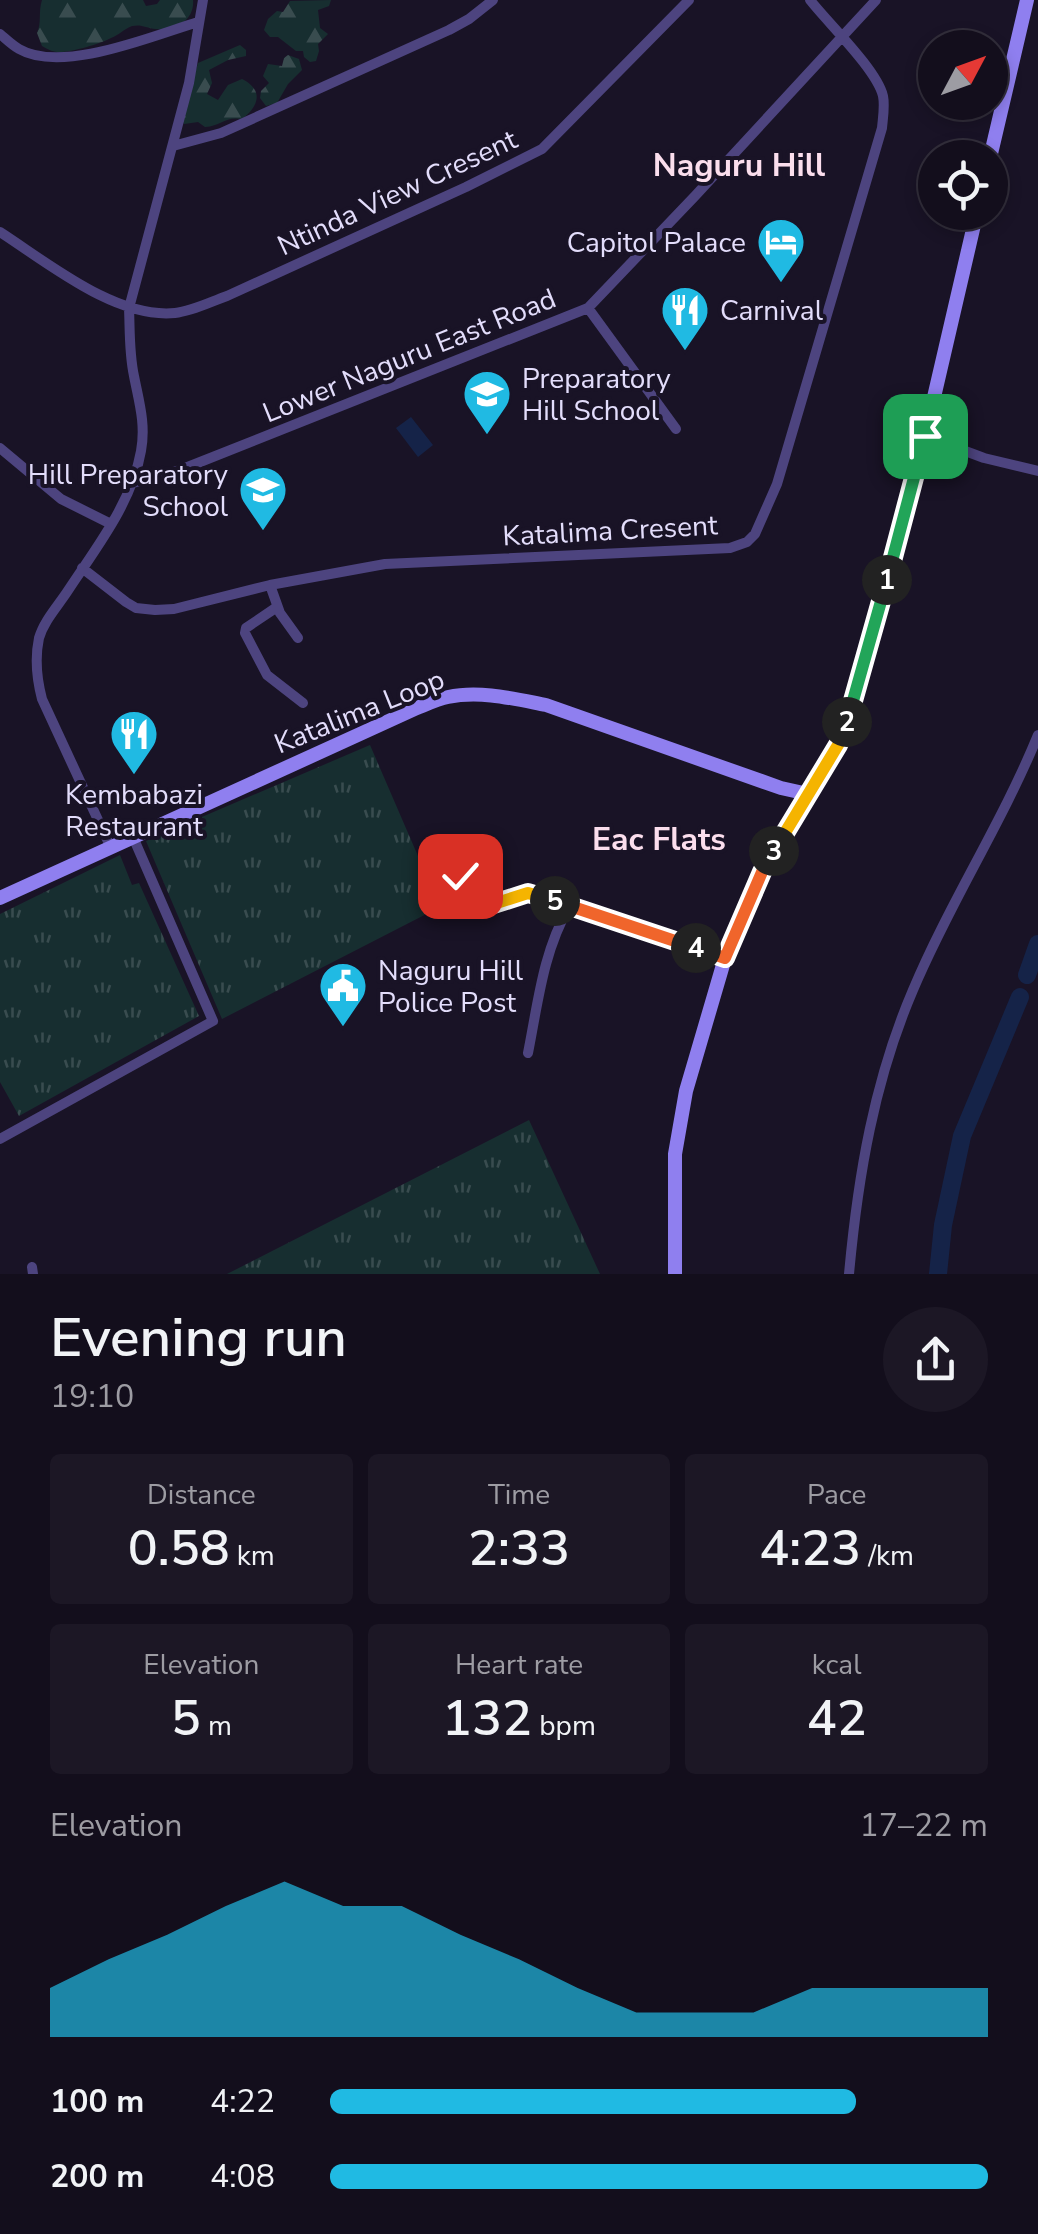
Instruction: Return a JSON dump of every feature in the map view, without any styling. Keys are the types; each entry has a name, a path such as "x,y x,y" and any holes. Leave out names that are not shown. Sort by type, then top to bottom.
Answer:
{"street":[{"path":"111,848 42,698 38,680 39,638 111,524 132,483 141,452 143,414 129,344 128,308 189,83 203,0"},
{"path":"173,146 221,133 449,30 493,0"},
{"name":"Ntinda View Cresent","path":"128,308 169,314 200,306 542,149 689,0"},
{"name":"Katalima Cresent","path":"82,568 136,608 155,610 386,564 730,548 747,542 760,527 777,484 882,128 884,100 879,84 810,0"},
{"name":"Lower Naguru East Road","path":"132,483 180,470 588,308 876,0"},
{"path":"995,140 1030,23 1027,0"},
{"path":"0,34 21,50 60,59 198,22"},
{"path":"675,1274 675,1154 686,1091 725,958 762,872 838,745 849,717 925,436 973,230"},
{"path":"0,232 91,290 128,308"},
{"path":"588,308 676,429"},
{"path":"925,436 984,458 1038,472"},
{"path":"0,448 61,499 111,524"},
{"path":"270,585 277,606 298,638"},
{"path":"277,606 245,632 267,674 303,703"},
{"name":"Katalima Loop","path":"1,894 417,708 464,694 546,705 781,788 808,794"},
{"path":"849,1274 870,1124 892,1042 930,952 995,829 1038,734"},
{"path":"0,1138 213,1021 134,837"},
{"path":"460,876 481,908 528,893 725,958"},
{"path":"528,1053 547,958 556,930 570,907"}],"green space":[{"path":"42,0 143,0 146,6 160,0 193,0 193,7 187,19 176,26 132,26 100,43 57,52 42,46 37,33"},
{"path":"331,0 329,6 318,10 320,28 328,34 318,44 316,61 310,62 303,51 296,51 278,37 270,37 264,30 268,19 277,11 283,12 290,1"},
{"path":"240,45 246,56 209,70 212,83 207,94 218,100 228,85 242,79 256,93 252,109 242,119 205,127 198,122 184,124 177,111 190,94 198,63"},
{"path":"288,55 299,59 302,70 277,103 266,106 260,98 269,83 263,76 268,64 282,66"},
{"path":"370,745 440,907 222,1019 146,841"},
{"path":"120,855 132,885 139,883 199,1016 19,1116 0,1082 0,914"},
{"path":"529,1120 600,1274 227,1274"}],"water":[{"path":"411,417 433,445 418,457 396,428"}],"waterway":[{"path":"1027,975 1038,944"},
{"path":"938,1274 943,1225 962,1136 1020,997"}],"place":[{"name":"Capitol Palace","path":"781,284"},
{"name":"Carnival","path":"685,352"},
{"name":"Preparatory Hill School","path":"487,436"},
{"name":"Hill Preparatory School","path":"263,532"},
{"name":"Kembabazi Restaurant","path":"134,776"},
{"name":"Naguru Hill Police Post","path":"343,1028"}],"district":[{"name":"Naguru Hill","path":"739,165"},
{"name":"Eac Flats","path":"659,839"}],"route":[{"path":"460,876 481,908 518,895 538,894 725,958 762,872 838,745 849,717 925,436"}]}
